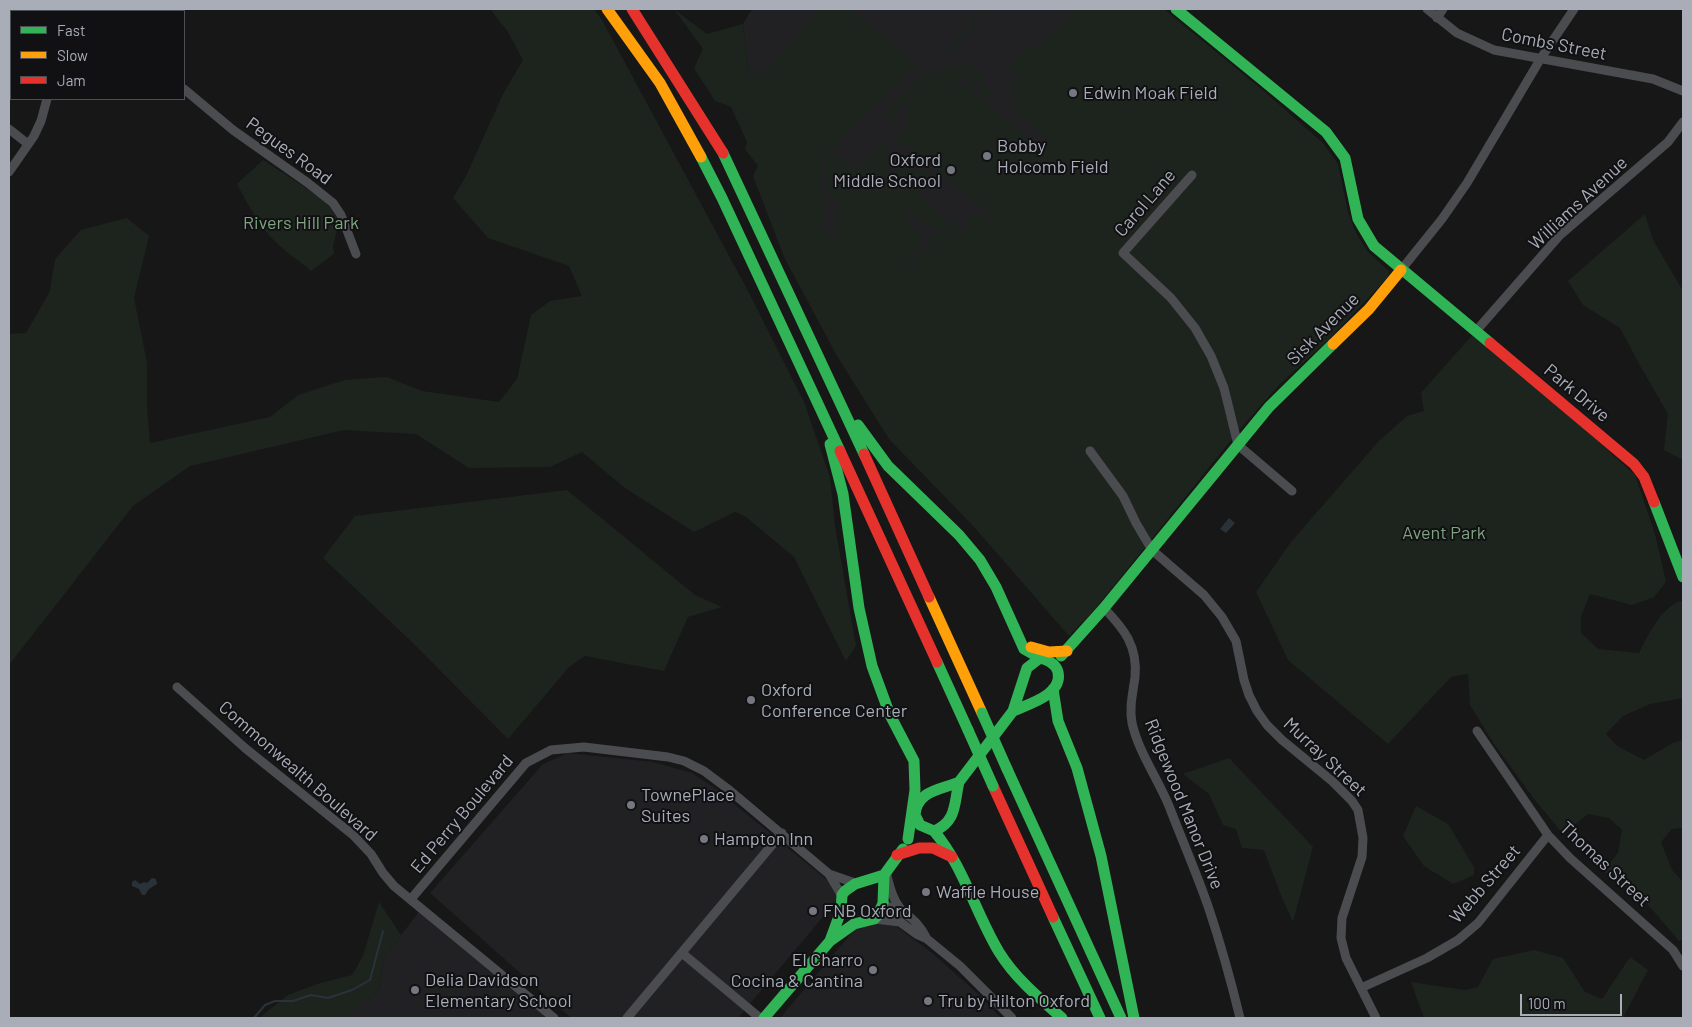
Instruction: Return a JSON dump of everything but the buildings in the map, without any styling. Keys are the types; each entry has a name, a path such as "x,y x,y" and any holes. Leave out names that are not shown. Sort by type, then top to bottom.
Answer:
{"main road":[{"path":"607,9 660,83 687,129 722,198 818,402 1100,1018"},
{"path":"632,9 723,153 831,384 1121,1018"},
{"name":"Park Drive","path":"1176,9 1326,132 1345,158 1356,210 1364,231 1374,246 1634,464 1644,477 1683,577"},
{"name":"Sisk Avenue","path":"885,874 903,847 925,827 945,827 952,817 960,782 1013,711 1027,668 1044,659 1059,657 1067,651 1269,407 1369,308 1401,270"},
{"path":"831,384 869,442 888,466 959,535 980,560 996,587 1024,649 1052,663 1058,673"},
{"path":"818,402 843,494 859,608 872,666 890,715 914,761 914,790 903,847 933,848 952,857"},
{"path":"1020,639 1026,644 1045,652 1067,651"},
{"name":"Sisk Avenue","path":"1013,711 1046,695 1054,689 1067,651"},
{"path":"1054,689 1058,721 1076,768 1099,847 1134,1018"},
{"name":"Sisk Avenue","path":"914,761 920,770 920,799 914,813 925,827"},
{"path":"920,799 925,794 953,786 960,782"},
{"path":"925,827 943,840 999,952 1017,976 1062,1018"},
{"path":"764,1018 830,941 854,924 874,919 881,910 885,874 860,882 845,890 830,941"},
{"path":"860,882 883,899"},
{"path":"842,900 851,916 862,921"}],"street":[{"name":"Combs Street","path":"1427,9 1457,33 1494,50 1653,79 1683,91"},
{"path":"1437,18 1443,9"},
{"name":"Sisk Avenue","path":"1401,270 1442,219 1467,183 1541,58 1574,9"},
{"name":"Pegues Road","path":"185,90 233,130 333,203 341,215 356,254"},
{"path":"9,172 41,121 47,100"},
{"name":"Williams Avenue","path":"1476,331 1560,235 1668,142 1683,122"},
{"path":"9,129 28,144"},
{"name":"Carol Lane","path":"1192,175 1123,253 1171,298 1195,328 1211,356 1224,388 1238,445"},
{"path":"1238,445 1292,491"},
{"name":"Murray Street","path":"1090,451 1123,496 1152,550 1204,595 1222,617 1236,641 1249,695 1267,725 1282,740 1332,781 1352,801 1358,810 1363,838 1362,857 1342,918 1341,938 1346,958 1376,1018"},
{"name":"Ridgewood Manor Drive","path":"1104,608 1121,626 1130,642 1135,659 1135,677 1131,703 1132,722 1138,741 1164,794 1209,908 1240,1018"},
{"name":"Commonwealth Boulevard","path":"177,687 245,748 353,834 371,854 388,879 554,1018"},
{"name":"Thomas Street","path":"1477,731 1548,835 1570,858 1673,950 1683,966"},
{"name":"Ed Perry Boulevard","path":"411,899 526,763 551,750 584,747 668,757 704,771 782,833 829,874 842,900"},
{"path":"627,1018 782,833"},
{"name":"Webb Street","path":"1361,988 1427,958 1458,940 1478,923 1548,835"},
{"name":"Ed Perry Boulevard","path":"829,874 860,882"},
{"path":"885,874 893,898 899,908 921,928 927,939"},
{"path":"883,899 890,909 905,914"},
{"path":"874,919 900,922 927,939 960,966 1012,1018"},
{"path":"682,954 760,1018"}],"shaded area":[{"path":"9,9 42,9 10,10 9,90"},
{"name":"Oxford Middle School","path":"752,9 1083,9 1153,114 859,313 748,71 743,24"},
{"path":"1229,518 1235,523 1226,533 1220,529"},
{"path":"568,753 653,762 692,773 716,789 843,893 738,1018 571,1018 430,893 543,764"},
{"path":"152,878 156,879 157,884 149,889 145,895 142,895 139,889 132,886 132,882 135,880 140,884 147,883"},
{"path":"422,908 550,1018 346,1018 379,989 384,957"},
{"path":"861,922 896,926 931,952 975,991 1001,1018 780,1018"}],"green space":[{"path":"490,9 594,9 602,20 749,293 804,402 830,477 835,526 856,646 846,661 794,557 746,517 735,512 694,532 625,488 582,452 550,467 469,468 416,434 344,430 190,466 133,506 9,665 9,334 26,333 50,291 55,259 81,230 127,218 149,236 134,298 147,363 147,406 150,443 270,417 298,395 345,380 387,377 422,391 499,402 517,379 531,315 550,301 582,296 569,266 488,238 453,198 466,176 503,94 523,60 508,32"},
{"path":"674,9 707,34 743,24 748,70 762,76 815,15 817,9 849,9 911,59 917,59 918,62 916,66 911,63 911,66 916,67 843,137 824,163 822,163 823,234 835,236 839,201 830,200 829,197 827,163 835,152 857,170 885,139 887,143 887,175 897,194 889,171 925,169 934,176 918,195 961,231 977,212 987,221 991,216 908,146 896,146 891,132 897,137 901,133 885,118 887,109 894,102 902,107 889,119 902,132 907,126 910,109 896,101 929,69 936,77 952,64 955,65 960,80 958,83 949,84 966,88 966,83 978,70 983,74 971,90 1047,153 1049,151 1042,145 1048,138 1016,112 1016,105 1012,101 1011,88 1017,82 1018,77 1009,68 1030,44 1036,48 1072,14 1067,9 1164,9 1266,93 1323,143 1338,164 1348,212 1356,233 1368,252 1389,271 1388,276 1328,340 1279,385 1240,429 1096,608 1069,636 975,528 889,439 837,356 784,257 753,176 758,166 745,149 747,142 731,107 715,101 694,68 703,49","holes":["906,212 924,223 925,228 936,225 939,232 928,236 931,240 925,252 920,250 911,268 908,266 922,238 920,231 908,224"]},
{"path":"982,9 987,9 947,56 944,53"},
{"path":"959,62 965,66 970,63 974,67 963,80 957,64"},
{"path":"980,83 984,83 989,88 992,95 988,99 981,92"},
{"name":"Rivers Hill Park","path":"263,160 317,195 331,208 339,222 333,246 334,254 311,271 280,246 261,225 237,184"},
{"path":"1645,214 1653,240 1683,291 1683,460 1664,450 1668,414 1620,328 1583,305 1568,281"},
{"name":"Avent Park","path":"1476,331 1635,475 1655,534 1666,582 1654,597 1632,605 1590,594 1581,617 1581,633 1598,649 1639,653 1656,622 1668,608 1682,601 1683,698 1650,704 1623,716 1606,734 1617,746 1644,760 1673,743 1683,740 1683,828 1672,829 1661,842 1672,870 1683,882 1683,939 1679,941 1645,901 1603,871 1618,853 1622,830 1609,818 1588,814 1563,834 1534,799 1494,744 1470,705 1468,674 1451,677 1388,744 1288,660 1256,592 1291,542 1379,441 1407,416 1424,411 1421,393"},
{"path":"567,490 695,595 722,607 688,617 664,671 585,656 569,667 508,739 413,643 323,558 355,516"},
{"path":"1229,758 1313,847 1293,922 1264,850 1242,848 1236,829 1223,825 1209,794 1183,774"},
{"path":"1416,806 1448,824 1474,867 1474,875 1453,884 1424,866 1403,836"},
{"path":"379,902 401,935 384,957 379,989 346,1018 259,1018 288,995 317,984 352,975 363,956"},
{"path":"1534,950 1563,958 1585,992 1602,999 1630,957 1648,970 1623,1018 1424,1018 1411,982 1465,990 1478,987 1493,959"}],"waterway":[{"path":"254,1018 265,1005 275,1001 293,1001 311,995 328,998 352,990 370,980 383,931"}],"traffic: fast":[{"path":"1176,9 1326,132 1345,158 1358,219 1374,246 1490,343"},
{"path":"723,153 864,454"},
{"path":"701,157 840,451"},
{"path":"1061,656 1104,608 1269,407 1333,344"},
{"path":"858,425 888,466 959,535 980,560 996,587 1024,649 1040,658"},
{"path":"830,444 843,494 859,608 872,666 890,715 914,761 915,790 908,839"},
{"path":"1654,502 1683,577"},
{"path":"1040,658 1051,663 1057,669 1058,680 1055,687 1043,698 1013,711 1027,668 1040,658"},
{"path":"937,662 968,730"},
{"path":"1053,689 1058,721 1077,768 1101,856 1134,1018"},
{"path":"959,782 1013,711"},
{"path":"982,713 1007,769"},
{"path":"968,730 993,786"},
{"path":"1007,769 1121,1018"},
{"path":"959,782 953,811 947,822 934,831 920,825 915,815 920,800 931,792 959,782"},
{"path":"934,831 953,859 991,937 1005,961 1028,987 1062,1018"},
{"path":"764,1018 830,941 854,924 874,919 878,915 883,903 884,875 903,849"},
{"path":"830,941 841,911 842,895 845,891 855,884 884,875"},
{"path":"1053,917 1100,1018"}],"traffic: slow":[{"path":"607,9 660,83 701,157"},
{"path":"1333,344 1369,309 1401,270"},
{"path":"929,597 982,713"},
{"path":"1031,647 1049,652 1067,651"}],"traffic: jam":[{"path":"632,9 723,153"},
{"path":"1490,343 1634,464 1644,477 1654,502"},
{"path":"840,451 937,662"},
{"path":"864,454 929,597"},
{"path":"993,786 1053,917"},
{"path":"897,855 919,848 933,848 952,857"}],"place":[{"name":"Edwin Moak Field","path":"1073,93"},
{"name":"Bobby Holcomb Field","path":"987,156"},
{"name":"Oxford Middle School","path":"951,170"},
{"name":"Oxford Conference Center","path":"751,700"},
{"name":"TownePlace Suites","path":"631,805"},
{"name":"Hampton Inn","path":"704,839"},
{"name":"Waffle House","path":"926,892"},
{"name":"FNB Oxford","path":"813,911"},
{"name":"El Charro Cocina & Cantina","path":"873,970"},
{"name":"Delia Davidson Elementary School","path":"415,990"},
{"name":"Tru by Hilton Oxford","path":"928,1001"}]}
